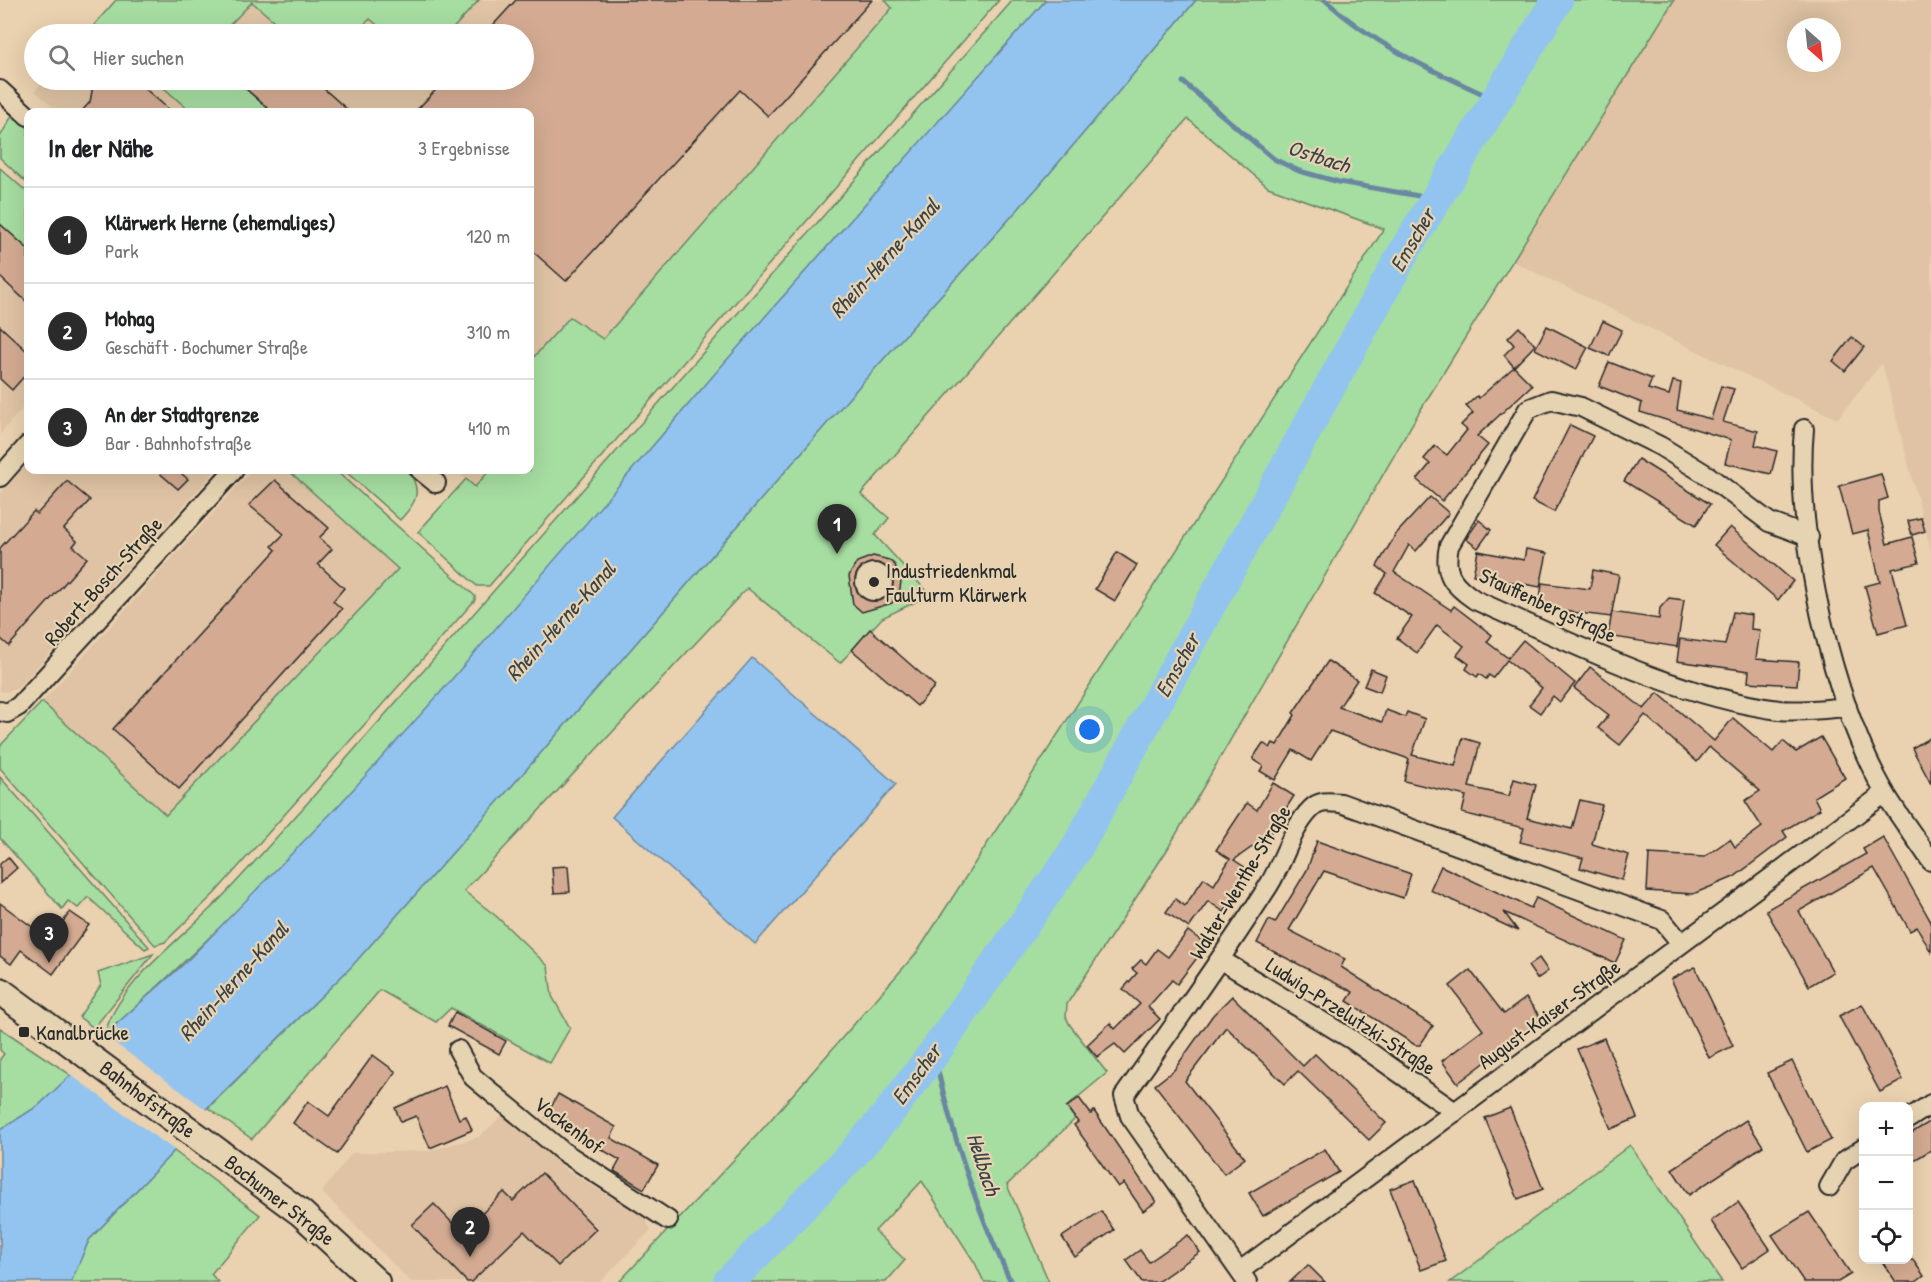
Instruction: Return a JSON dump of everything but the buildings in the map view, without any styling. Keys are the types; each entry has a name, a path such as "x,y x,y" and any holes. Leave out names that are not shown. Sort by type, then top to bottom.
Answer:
{"main road":[{"name":"Bahnhofstraße","path":"0,991 209,1144"},
{"name":"Bochumer Straße","path":"209,1144 302,1213 376,1282"}],"street":[{"path":"0,90 24,112"},
{"name":"Stauffenbergstraße","path":"1809,537 1769,522 1707,475 1660,446 1581,407 1551,400 1528,410 1449,546 1446,562 1450,577 1461,590 1475,600 1607,658 1693,689 1780,710 1847,707"},
{"path":"1804,429 1801,464 1809,537 1823,623 1847,707 1885,793 1931,861"},
{"path":"0,477 24,450"},
{"name":"Robert-Bosch-Straße","path":"0,711 7,713 19,706 230,474"},
{"path":"425,474 436,483"},
{"name":"August-Kaiser-Straße","path":"1243,1277 1455,1112 1885,793"},
{"name":"Walter-Wenthe-Straße","path":"1243,1277 1131,1116 1124,1096 1221,960 1275,876 1302,821 1313,807 1326,801 1358,809 1662,920 1681,943"},
{"name":"Ludwig-Przelutzki-Straße","path":"1221,960 1351,1040 1455,1112"},
{"name":"Vockenhof","path":"458,1050 473,1077 562,1151 668,1220"},
{"path":"1913,1116 1931,1104"},
{"path":"1829,1187 1844,1161 1859,1151"}],"shaded area":[{"path":"479,0 885,0 892,7 602,339 534,359 534,108 268,108 247,90 534,90 534,24 457,24"},
{"path":"1674,0 1931,0 1931,550 1882,363 1837,419 1512,261"},
{"path":"252,2 277,24 231,24"},
{"path":"370,18 377,24 364,24"},
{"path":"166,90 186,108 54,108 35,91"},
{"path":"0,224 24,245 24,407 0,434"},
{"path":"24,467 24,474 212,474 18,688 6,692 0,691 0,494"},
{"path":"248,474 292,474 399,569 166,815 42,702"},
{"path":"460,474 486,474 475,487"},
{"path":"503,1115 568,1171 645,1218 651,1230 600,1282 411,1282 322,1192 352,1153 428,1151 479,1137"}],"green space":[{"path":"116,0 479,0 457,24 376,24 370,19 365,24 277,24 252,2 231,24 95,24"},
{"path":"885,0 999,0 489,586 477,586 418,532 466,479 475,487 486,474 534,474 534,357 570,317 603,339 892,8"},
{"path":"1013,0 1046,0 716,373 398,741 256,892 105,1034 123,997 137,980 219,900 303,808"},
{"path":"1196,0 1674,0 1418,414 1167,850 1067,1004 1066,1017 1070,1025 1107,1073 1066,1107 1075,1119 1007,1185 1049,1282 984,1282 975,1263 922,1181 875,1231 905,1260 886,1282 619,1282 759,1133 918,951 1384,229 1268,187 1188,119 861,494 889,518 875,535 930,595 882,618 840,663 747,588 464,891 496,916 548,966 552,996 570,1028 550,1063 451,1008 436,1022 380,990 252,1139 208,1108 351,967 525,771 862,383 1037,188"},
{"path":"166,90 247,90 268,108 186,108"},
{"path":"13,114 24,124 24,180 0,158 0,137"},
{"path":"0,168 24,189 24,245 0,224"},
{"path":"292,474 339,474 475,596 475,600 215,893 165,942 155,945 0,768 0,746 42,702 166,815 398,569"},
{"path":"348,474 410,474 415,485 416,497 400,520"},
{"path":"0,777 149,947 145,949 88,897 78,908 68,901 62,909 0,838"},
{"path":"153,954 94,1028 79,1017 101,985 98,973"},
{"path":"0,1028 71,1075 38,1106 0,1130 0,1059 4,1054 0,1050"},
{"path":"1630,1145 1722,1282 1450,1282 1469,1268"},
{"path":"174,1151 260,1215 211,1274 218,1282 71,1282 89,1240"}],"water":[{"name":"Rhein-Herne-Kanal","path":"1046,0 1196,0 1037,188 862,383 525,771 351,967 204,1111 174,1151 89,1240 71,1282 0,1282 0,1130 38,1106 71,1075 104,1035 185,963 339,805 440,693 725,362"},
{"path":"752,658 896,784 755,944 612,817"}],"pier":[{"path":"101,1033 208,1111 177,1152 68,1073"}],"waterway":[{"name":"Ostbach","path":"1325,0 1364,31 1406,57 1496,100"},
{"name":"Emscher","path":"729,1282 851,1156 887,1115 934,1053 1075,851 1405,250 1557,0"},
{"name":"Ostbach","path":"1183,82 1274,159 1299,171 1339,182 1436,199"},
{"name":"Hellbach","path":"934,1053 948,1112 966,1170 1011,1282"}],"place":[{"name":"Klärwerk Herne (ehemaliges)","path":"837,554"},
{"name":"Industriedenkmal Faulturm Klärwerk","path":"874,582"},
{"name":"An der Stadtgrenze","path":"49,963"},
{"name":"Kanalbrücke","path":"24,1032"},
{"name":"Mohag","path":"470,1257"}]}
